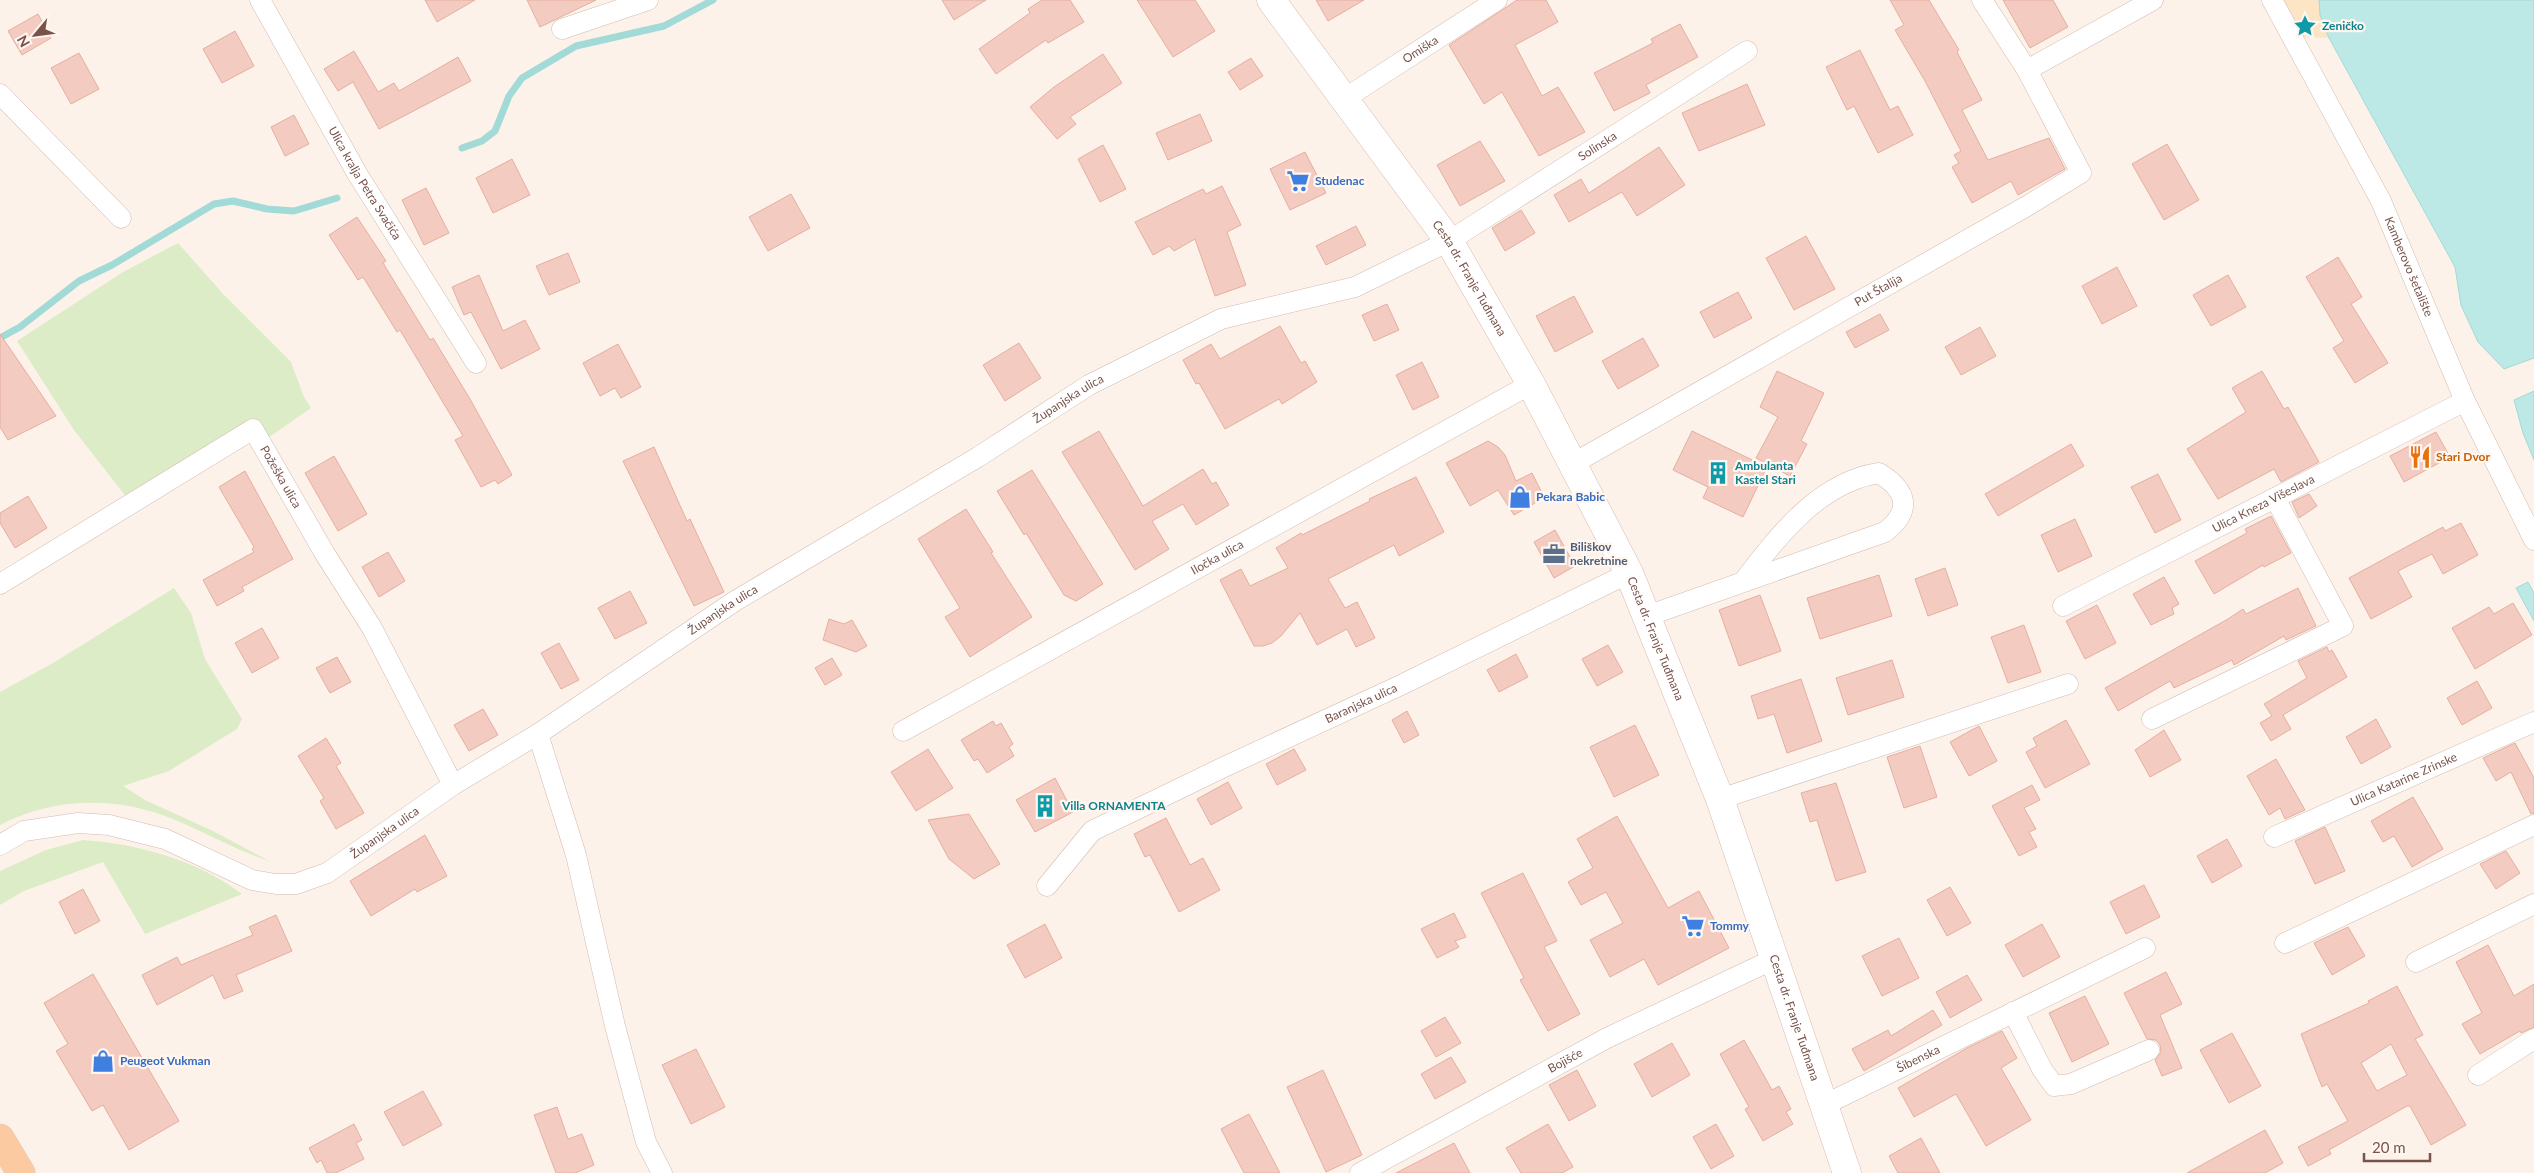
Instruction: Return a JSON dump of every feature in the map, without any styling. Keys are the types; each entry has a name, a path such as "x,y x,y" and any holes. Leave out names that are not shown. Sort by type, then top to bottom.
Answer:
{"main road":[{"name":"Cesta dr. Franje Tuđmana","path":"1271,0 1449,241 1574,463 1629,573 1720,799 1847,1173"},
{"path":"0,1138 20,1173"}],"street":[{"name":"Ulica kralja Petra Svačića","path":"260,0 358,175 476,363"},
{"path":"562,29 648,0"},
{"name":"Omiška","path":"1344,100 1497,0"},
{"name":"Put Štalija","path":"1574,463 2019,211 2081,173 2027,70 1982,0"},
{"path":"2027,70 2153,0"},
{"name":"Kamberovo šetalište","path":"2272,0 2381,201 2466,401 2534,540"},
{"name":"Solinska","path":"1449,241 1747,51"},
{"path":"0,94 121,218"},
{"name":"Županjska ulica","path":"0,845 24,831 78,823 108,825 165,839 252,880 276,884 296,884 327,873 453,785 538,734 735,601 978,457 1089,385 1221,319 1355,287 1449,241"},
{"name":"Iločka ulica","path":"903,731 1531,384"},
{"name":"Ulica Kneza Višeslava","path":"2063,606 2466,401"},
{"name":"Požeška ulica","path":"0,584 253,429 325,554 372,628 453,785"},
{"path":"1647,616 1885,532 1902,517 1902,498 1892,481 1879,473 1860,476 1821,498 1784,532 1743,582"},
{"path":"2152,719 2343,626 2275,498"},
{"name":"Baranjska ulica","path":"1047,886 1092,831 1410,680 1629,573"},
{"path":"1720,799 2068,684"},
{"name":"Ulica Katarine Zrinske","path":"2274,837 2534,722"},
{"path":"538,734 576,855 615,1026 646,1142 662,1173"},
{"path":"2285,943 2534,825"},
{"path":"2416,962 2534,904"},
{"name":"Šibenska","path":"1824,1105 2145,948"},
{"name":"Bojišće","path":"1360,1173 1607,1038 1774,959"},
{"path":"2014,1012 2042,1069 2054,1086 2071,1084 2149,1050"},
{"path":"2478,1075 2534,1039"}],"green space":[{"path":"178,243 225,296 291,362 304,397 311,408 268,438 248,422 127,498 74,430 17,341 123,272"},
{"path":"174,588 191,613 205,659 242,719 237,729 169,771 123,786 145,800 211,830 271,862 173,819 130,806 108,803 64,805 42,809 0,825 0,692 53,663"},
{"path":"83,840 125,845 167,856 206,872 242,894 145,934 103,862 24,891 0,905 0,871 46,850"}],"sand":[{"name":"Zeničko","path":"2272,0 2319,0 2320,15 2329,38 2291,37"}],"water":[{"path":"2319,0 2534,0 2534,358 2504,369 2478,342 2461,305 2455,267 2329,38 2320,15"},
{"path":"2534,391 2534,460 2523,433 2514,400"},
{"path":"2528,582 2534,593 2534,621 2516,588"}],"building":[{"path":"425,0 475,0 437,22"},
{"path":"527,0 596,0 540,27"},
{"path":"942,0 986,0 954,20"},
{"path":"1042,0 1070,0 1084,22 1048,43 1046,40 996,74 979,49 1030,13 1028,9"},
{"path":"1137,0 1195,0 1215,31 1173,57"},
{"path":"1316,0 1364,0 1328,21"},
{"path":"1517,0 1546,0 1558,22 1515,45 1542,96 1558,87 1585,132 1539,156 1502,92 1484,104 1449,45"},
{"path":"1890,0 1929,0 1959,50 1957,52 1982,100 1962,110 1988,160 2049,138 2065,169 2018,195 2011,181 1972,203 1952,167 1959,163 1954,155 1961,151 1925,81 1895,30 1904,25"},
{"path":"2003,0 2053,0 2068,27 2030,48"},
{"path":"38,14 51,38 22,55 8,31"},
{"path":"1680,24 1698,57 1646,85 1650,93 1614,111 1594,73 1653,43 1651,39"},
{"path":"235,31 254,66 222,83 203,49"},
{"path":"1860,50 1890,110 1898,106 1913,135 1878,153 1854,106 1847,110 1826,67"},
{"path":"354,51 378,92 394,83 399,91 458,57 471,81 379,129 353,82 338,91 324,69"},
{"path":"79,53 99,89 71,104 51,68"},
{"path":"1103,54 1122,83 1070,117 1076,124 1057,139 1030,107 1054,87"},
{"path":"1251,58 1263,76 1240,90 1228,72"},
{"path":"1747,84 1765,125 1699,151 1682,113"},
{"path":"1200,114 1212,141 1168,160 1156,133"},
{"path":"294,115 309,144 285,156 271,127"},
{"path":"1480,141 1505,181 1460,206 1437,165"},
{"path":"2167,144 2199,200 2164,220 2132,164"},
{"path":"1103,145 1126,189 1100,202 1078,159"},
{"path":"1659,147 1685,185 1637,216 1622,192 1569,222 1554,195 1581,179 1589,193"},
{"name":"Studenac","path":"1305,152 1326,193 1290,210 1270,169"},
{"path":"512,159 530,195 493,213 476,178"},
{"path":"1222,186 1241,225 1227,232 1246,285 1215,296 1195,239 1174,251 1169,246 1153,255 1135,222 1203,189 1206,194"},
{"path":"426,188 449,233 424,245 402,200"},
{"path":"791,194 810,228 768,251 749,217"},
{"path":"1521,210 1535,233 1505,251 1492,228"},
{"path":"357,217 386,261 383,263 430,340 433,338 470,399 512,475 498,484 495,480 481,487 455,440 463,436 400,330 397,332 363,277 358,280 329,235"},
{"path":"1356,226 1366,245 1326,265 1316,246"},
{"path":"1806,236 1835,289 1794,310 1766,258"},
{"path":"568,253 580,282 549,295 536,266"},
{"path":"2338,257 2362,297 2351,304 2388,363 2355,383 2333,348 2344,341 2306,277"},
{"path":"2117,267 2137,306 2102,324 2082,286"},
{"path":"479,275 503,331 525,320 540,349 501,369 471,312 464,315 452,287"},
{"path":"2228,275 2246,307 2211,326 2193,295"},
{"path":"1738,292 1752,318 1714,338 1700,312"},
{"path":"1574,296 1593,332 1555,352 1536,316"},
{"path":"1387,304 1399,330 1374,341 1362,315"},
{"path":"1880,314 1889,330 1855,348 1846,332"},
{"path":"1280,326 1301,363 1305,361 1317,382 1282,404 1279,399 1225,429 1199,383 1196,384 1183,360 1211,344 1220,359"},
{"path":"1980,327 1996,356 1961,375 1945,347"},
{"path":"0,334 56,416 8,440 0,427"},
{"path":"1643,338 1659,366 1618,389 1602,361"},
{"path":"1019,343 1041,378 1005,401 983,365"},
{"path":"618,344 641,387 621,398 615,388 600,396 583,363"},
{"path":"1422,362 1439,397 1413,410 1396,375"},
{"path":"1777,371 1824,393 1801,441 1807,444 1790,476 1756,458 1778,417 1760,407"},
{"path":"2262,371 2284,409 2288,407 2319,462 2281,482 2274,469 2218,499 2187,449 2246,412 2232,388"},
{"path":"1099,431 1143,506 1203,469 1212,484 1216,482 1229,505 1196,525 1183,504 1152,521 1169,549 1135,570 1062,452"},
{"name":"Ambulanta Kastel Stari","path":"1692,431 1767,467 1743,517 1703,498 1708,487 1673,470"},
{"name":"Stari Dvor","path":"2436,432 2450,457 2404,482 2390,456"},
{"path":"1488,441 1498,447 1505,455 1516,481 1532,473 1541,491 1535,503 1514,515 1498,490 1470,506 1446,463"},
{"path":"2071,444 2084,466 1998,516 1985,494"},
{"path":"654,447 687,521 690,519 724,592 694,606 623,461"},
{"path":"334,456 367,514 338,531 305,473"},
{"path":"1032,470 1103,584 1076,601 1064,595 1026,533 1024,535 997,491"},
{"path":"245,471 293,559 242,587 244,591 217,606 203,580 254,552 252,549 254,547 219,487"},
{"path":"2158,474 2181,520 2155,533 2131,487"},
{"path":"1416,477 1444,532 1399,556 1394,545 1328,579 1345,608 1357,602 1375,638 1356,647 1347,629 1317,645 1300,613 1281,636 1272,643 1254,646 1220,580 1241,569 1250,586 1288,568 1276,548 1301,533 1302,535 1370,501 1369,499"},
{"path":"2309,494 2317,506 2299,518 2292,502"},
{"path":"28,496 47,528 15,548 0,523 0,513"},
{"path":"966,509 993,552 991,553 1032,617 970,657 945,617 960,608 918,539"},
{"path":"2271,516 2291,553 2264,567 2263,565 2214,594 2195,561 2247,533 2245,529"},
{"path":"2075,519 2092,556 2058,572 2041,535"},
{"path":"2461,523 2478,555 2443,574 2432,554 2398,571 2412,597 2371,619 2349,578 2443,527 2445,531"},
{"name":"Biliškov nekretnine","path":"1555,530 1575,566 1554,578 1534,542"},
{"path":"388,552 405,581 379,597 362,567"},
{"path":"1945,568 1958,605 1928,616 1915,579"},
{"path":"1879,575 1892,616 1820,639 1807,598"},
{"path":"2164,577 2179,604 2172,608 2174,614 2151,625 2133,594"},
{"path":"2298,588 2316,626 2286,640 2284,636 2234,665 2232,660 2174,688 2170,681 2118,711 2105,688 2243,609 2246,614"},
{"path":"630,591 647,623 615,639 598,608"},
{"path":"1760,595 1781,651 1739,666 1719,610"},
{"path":"2513,603 2532,635 2475,669 2452,628 2489,607 2494,614"},
{"path":"2097,605 2116,643 2085,659 2066,621"},
{"path":"829,619 844,624 852,620 867,646 856,652 823,640"},
{"path":"2024,625 2041,672 2008,683 1991,637"},
{"path":"262,628 279,658 252,673 235,643"},
{"path":"559,643 579,680 561,689 541,653"},
{"path":"1608,645 1623,672 1597,686 1582,659"},
{"path":"2327,647 2329,652 2332,650 2347,677 2283,715 2291,729 2271,741 2260,723 2272,716 2264,704 2307,678 2298,661"},
{"path":"1516,654 1528,677 1499,692 1487,670"},
{"path":"337,657 351,682 330,693 316,668"},
{"path":"832,658 842,675 825,685 815,668"},
{"path":"1892,660 1904,697 1848,715 1836,678"},
{"path":"1801,679 1822,741 1787,753 1774,714 1758,719 1751,696"},
{"path":"2477,681 2492,708 2462,725 2447,698"},
{"path":"483,709 498,735 469,751 454,725"},
{"path":"1407,711 1419,735 1404,743 1392,720"},
{"path":"2376,719 2391,747 2361,764 2346,737"},
{"path":"2066,720 2090,764 2045,788 2026,752 2037,746 2033,738"},
{"path":"993,721 996,726 1001,723 1013,744 1009,747 1014,756 987,773 978,759 974,761 961,740"},
{"path":"1635,725 1659,775 1614,797 1590,747"},
{"path":"1979,726 1997,761 1969,776 1950,742"},
{"path":"2164,730 2181,760 2150,777 2135,750"},
{"path":"326,738 341,763 336,766 364,813 336,829 320,801 324,798 298,756"},
{"path":"2515,743 2534,778 2534,813 2531,814 2511,772 2496,781 2483,758"},
{"path":"1920,746 1937,797 1904,808 1887,757"},
{"path":"928,749 953,788 916,811 891,772"},
{"path":"1294,749 1306,770 1277,785 1266,764"},
{"path":"2276,759 2305,810 2285,819 2280,808 2269,815 2247,776"},
{"name":"Villa ORNAMENTA","path":"1055,778 1073,812 1035,832 1016,800"},
{"path":"1228,782 1242,808 1211,825 1197,799"},
{"path":"1836,783 1866,872 1836,881 1817,820 1810,822 1801,793"},
{"path":"2032,785 2040,800 2024,808 2036,829 2029,832 2037,847 2019,856 1992,806"},
{"path":"2413,797 2443,849 2412,867 2394,836 2383,842 2371,821"},
{"path":"969,814 1000,864 974,879 949,859 928,820"},
{"path":"1617,816 1668,908 1699,891 1729,948 1658,985 1644,959 1610,977 1590,940 1623,923 1606,892 1581,905 1568,882 1593,868 1577,839"},
{"path":"1166,818 1190,865 1203,858 1220,890 1179,912 1150,855 1145,857 1134,834"},
{"path":"2325,827 2345,871 2315,884 2295,841"},
{"path":"425,835 447,876 417,892 415,889 371,916 350,881"},
{"path":"2227,839 2242,866 2212,883 2197,856"},
{"path":"2506,851 2520,873 2496,889 2480,864"},
{"path":"1523,873 1557,941 1544,947 1580,1014 1548,1031 1520,980 1524,978 1481,893"},
{"path":"2144,885 2160,917 2126,934 2110,902"},
{"path":"1950,887 1971,923 1947,936 1927,900"},
{"path":"83,889 100,921 75,934 59,902"},
{"path":"1454,913 1466,937 1455,941 1459,947 1437,958 1421,929"},
{"path":"276,915 292,951 236,975 243,991 224,999 213,975 157,1005 142,975 177,957 181,965 253,935 249,927"},
{"path":"1045,924 1062,958 1025,978 1007,945"},
{"path":"2042,924 2060,957 2023,977 2005,945"},
{"path":"2348,927 2365,956 2332,975 2314,943"},
{"path":"1899,938 1919,978 1882,996 1862,956"},
{"path":"2488,945 2514,996 2534,984 2534,1027 2521,1033 2520,1031 2480,1054 2462,1024 2482,1013 2456,962"},
{"path":"2166,972 2182,1004 2160,1015 2182,1068 2162,1076 2155,1060 2161,1052 2160,1045 2156,1040 2147,1039 2124,993"},
{"path":"93,974 179,1121 129,1150 103,1105 92,1111 56,1051 68,1044 44,1003"},
{"path":"1967,975 1982,1000 1950,1018 1936,992"},
{"path":"2397,986 2423,1035 2415,1039 2466,1125 2431,1145 2410,1106 2407,1106 2329,1150 2331,1154 2308,1166 2298,1147 2348,1121 2327,1084 2322,1087 2301,1034 2369,1003 2368,1001","holes":["2391,1044 2407,1075 2377,1091 2361,1063"]},
{"path":"2085,996 2109,1044 2072,1062 2049,1013"},
{"path":"1933,1010 1942,1025 1864,1071 1852,1049 1888,1030 1891,1036"},
{"path":"1445,1017 1461,1043 1436,1057 1421,1031"},
{"path":"2002,1031 2017,1058 2001,1068 2031,1120 1986,1146 1956,1094 1914,1117 1898,1088 1967,1048"},
{"path":"2232,1033 2261,1086 2229,1103 2200,1050"},
{"path":"1744,1040 1772,1090 1779,1086 1791,1109 1786,1112 1793,1124 1763,1141 1745,1109 1749,1107 1720,1054"},
{"path":"1672,1043 1690,1075 1652,1097 1634,1064"},
{"path":"696,1049 725,1107 691,1124 662,1065"},
{"path":"1451,1057 1466,1082 1435,1099 1421,1074"},
{"path":"1323,1070 1362,1155 1326,1172 1287,1087"},
{"path":"1577,1070 1596,1106 1569,1121 1549,1085"},
{"path":"423,1091 442,1125 403,1146 384,1112"},
{"path":"557,1107 568,1139 582,1134 594,1165 575,1173 556,1173 534,1115"},
{"path":"1249,1114 1280,1173 1244,1173 1221,1129"},
{"path":"354,1124 362,1140 356,1143 364,1159 336,1173 327,1173 321,1160 317,1163 309,1148"},
{"path":"1548,1124 1573,1167 1562,1173 1521,1173 1506,1148"},
{"path":"1716,1124 1734,1156 1711,1169 1693,1137"},
{"path":"2265,1130 2283,1163 2265,1173 2187,1173"},
{"path":"1921,1138 1940,1173 1898,1173 1889,1156"},
{"path":"1454,1143 1470,1173 1396,1173"}],"waterway":[{"path":"462,148 482,141 495,131 509,96 522,78 576,46 664,26 713,0"},
{"path":"0,338 20,327 79,281 112,265 214,204 233,201 267,209 294,211 337,198"}],"place":[{"name":"Zeničko","path":"2305,26"},
{"name":"Studenac","path":"1298,181"},
{"name":"Stari Dvor","path":"2420,457"},
{"name":"Ambulanta Kastel Stari","path":"1718,473"},
{"name":"Pekara Babic","path":"1520,497"},
{"name":"Biliškov nekretnine","path":"1554,554"},
{"name":"Villa ORNAMENTA","path":"1045,806"},
{"name":"Tommy","path":"1693,926"},
{"name":"Peugeot Vukman","path":"103,1061"}]}
